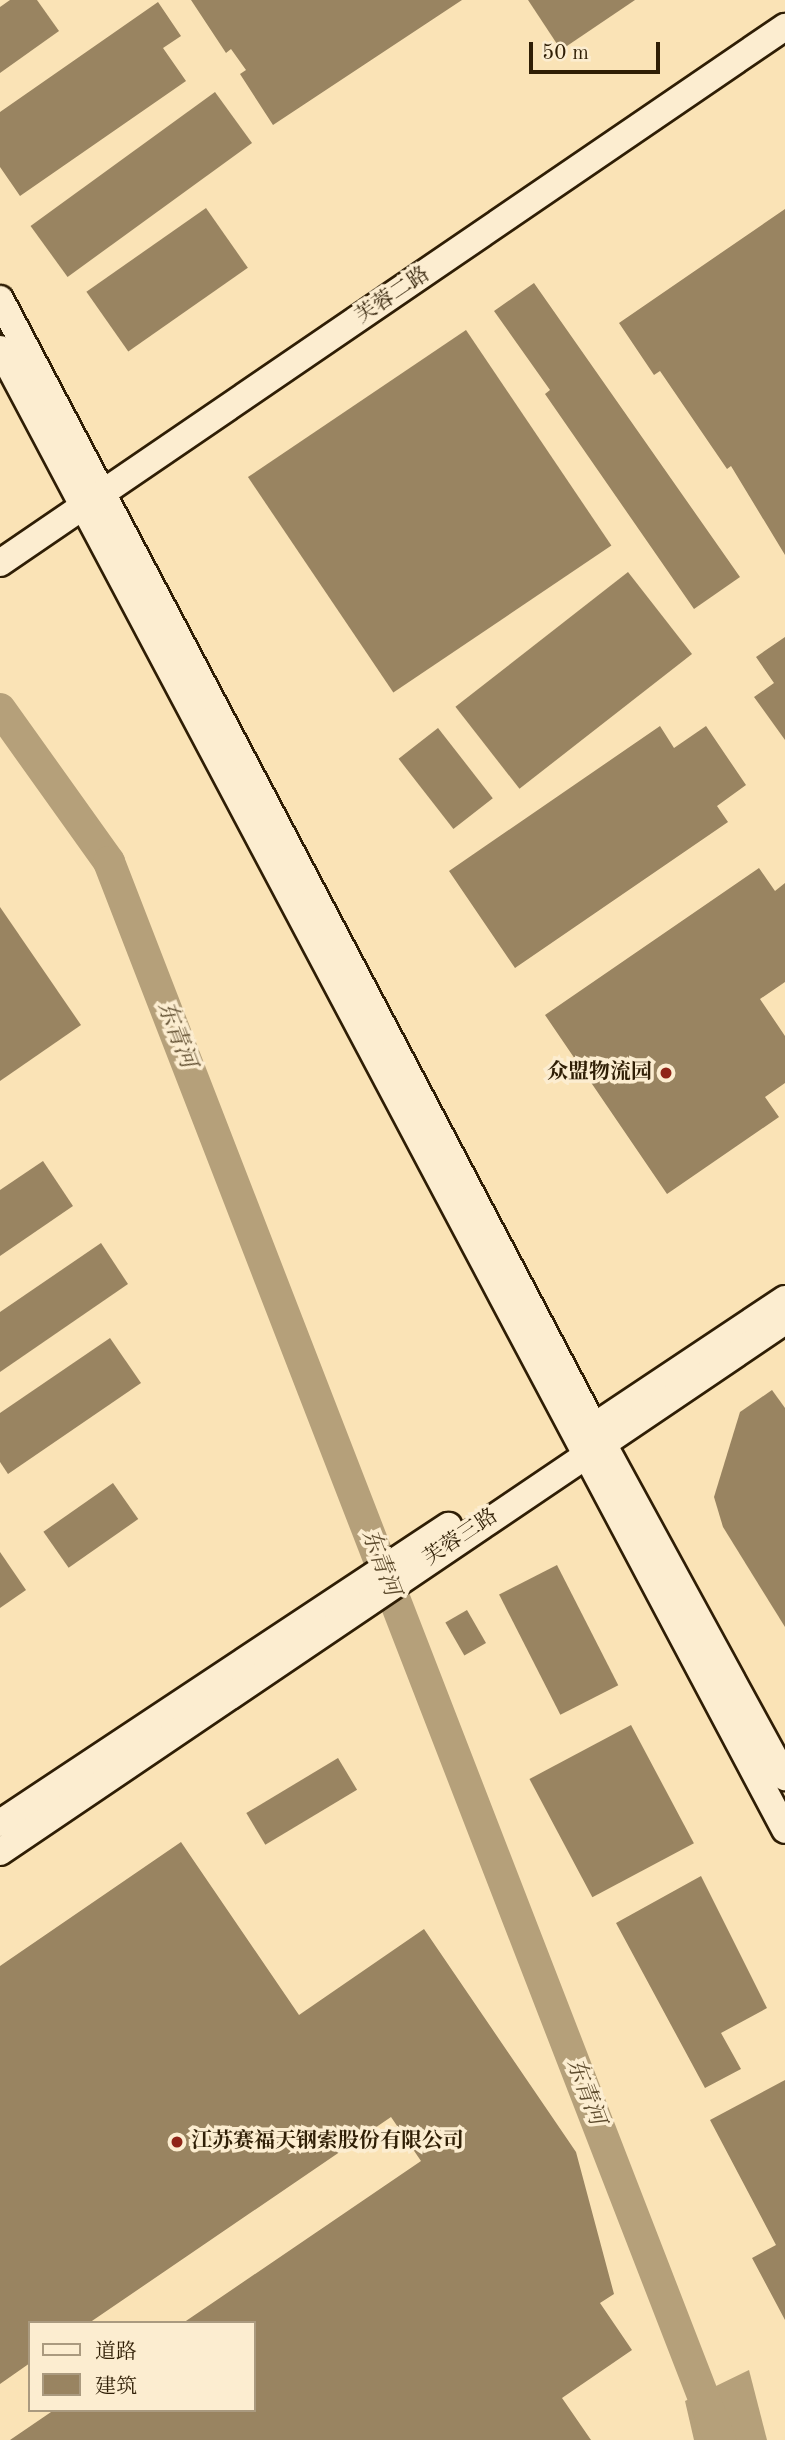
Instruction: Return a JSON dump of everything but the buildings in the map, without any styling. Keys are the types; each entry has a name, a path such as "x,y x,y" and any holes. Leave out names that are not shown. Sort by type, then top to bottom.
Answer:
{"main road":[{"name":"芙蓉二路","path":"0,563 785,27"},
{"path":"0,299 95,500 589,1441 785,1830"},
{"path":"0,349 95,500"},
{"name":"芙蓉三路","path":"589,1441 785,1299"},
{"name":"芙蓉三路","path":"0,1852 445,1537 589,1441 785,1321"},
{"path":"589,1441 785,1777"},
{"name":"芙蓉三路","path":"0,1823 327,1618"}],"shaded area":[{"path":"749,2370 767,2440 694,2440 685,2401"}],"waterway":[{"name":"东青河","path":"0,709 109,862 720,2440"}],"place":[{"name":"众盟物流园","path":"666,1073"},
{"name":"江苏赛福天钢索股份有限公司","path":"177,2142"}]}
